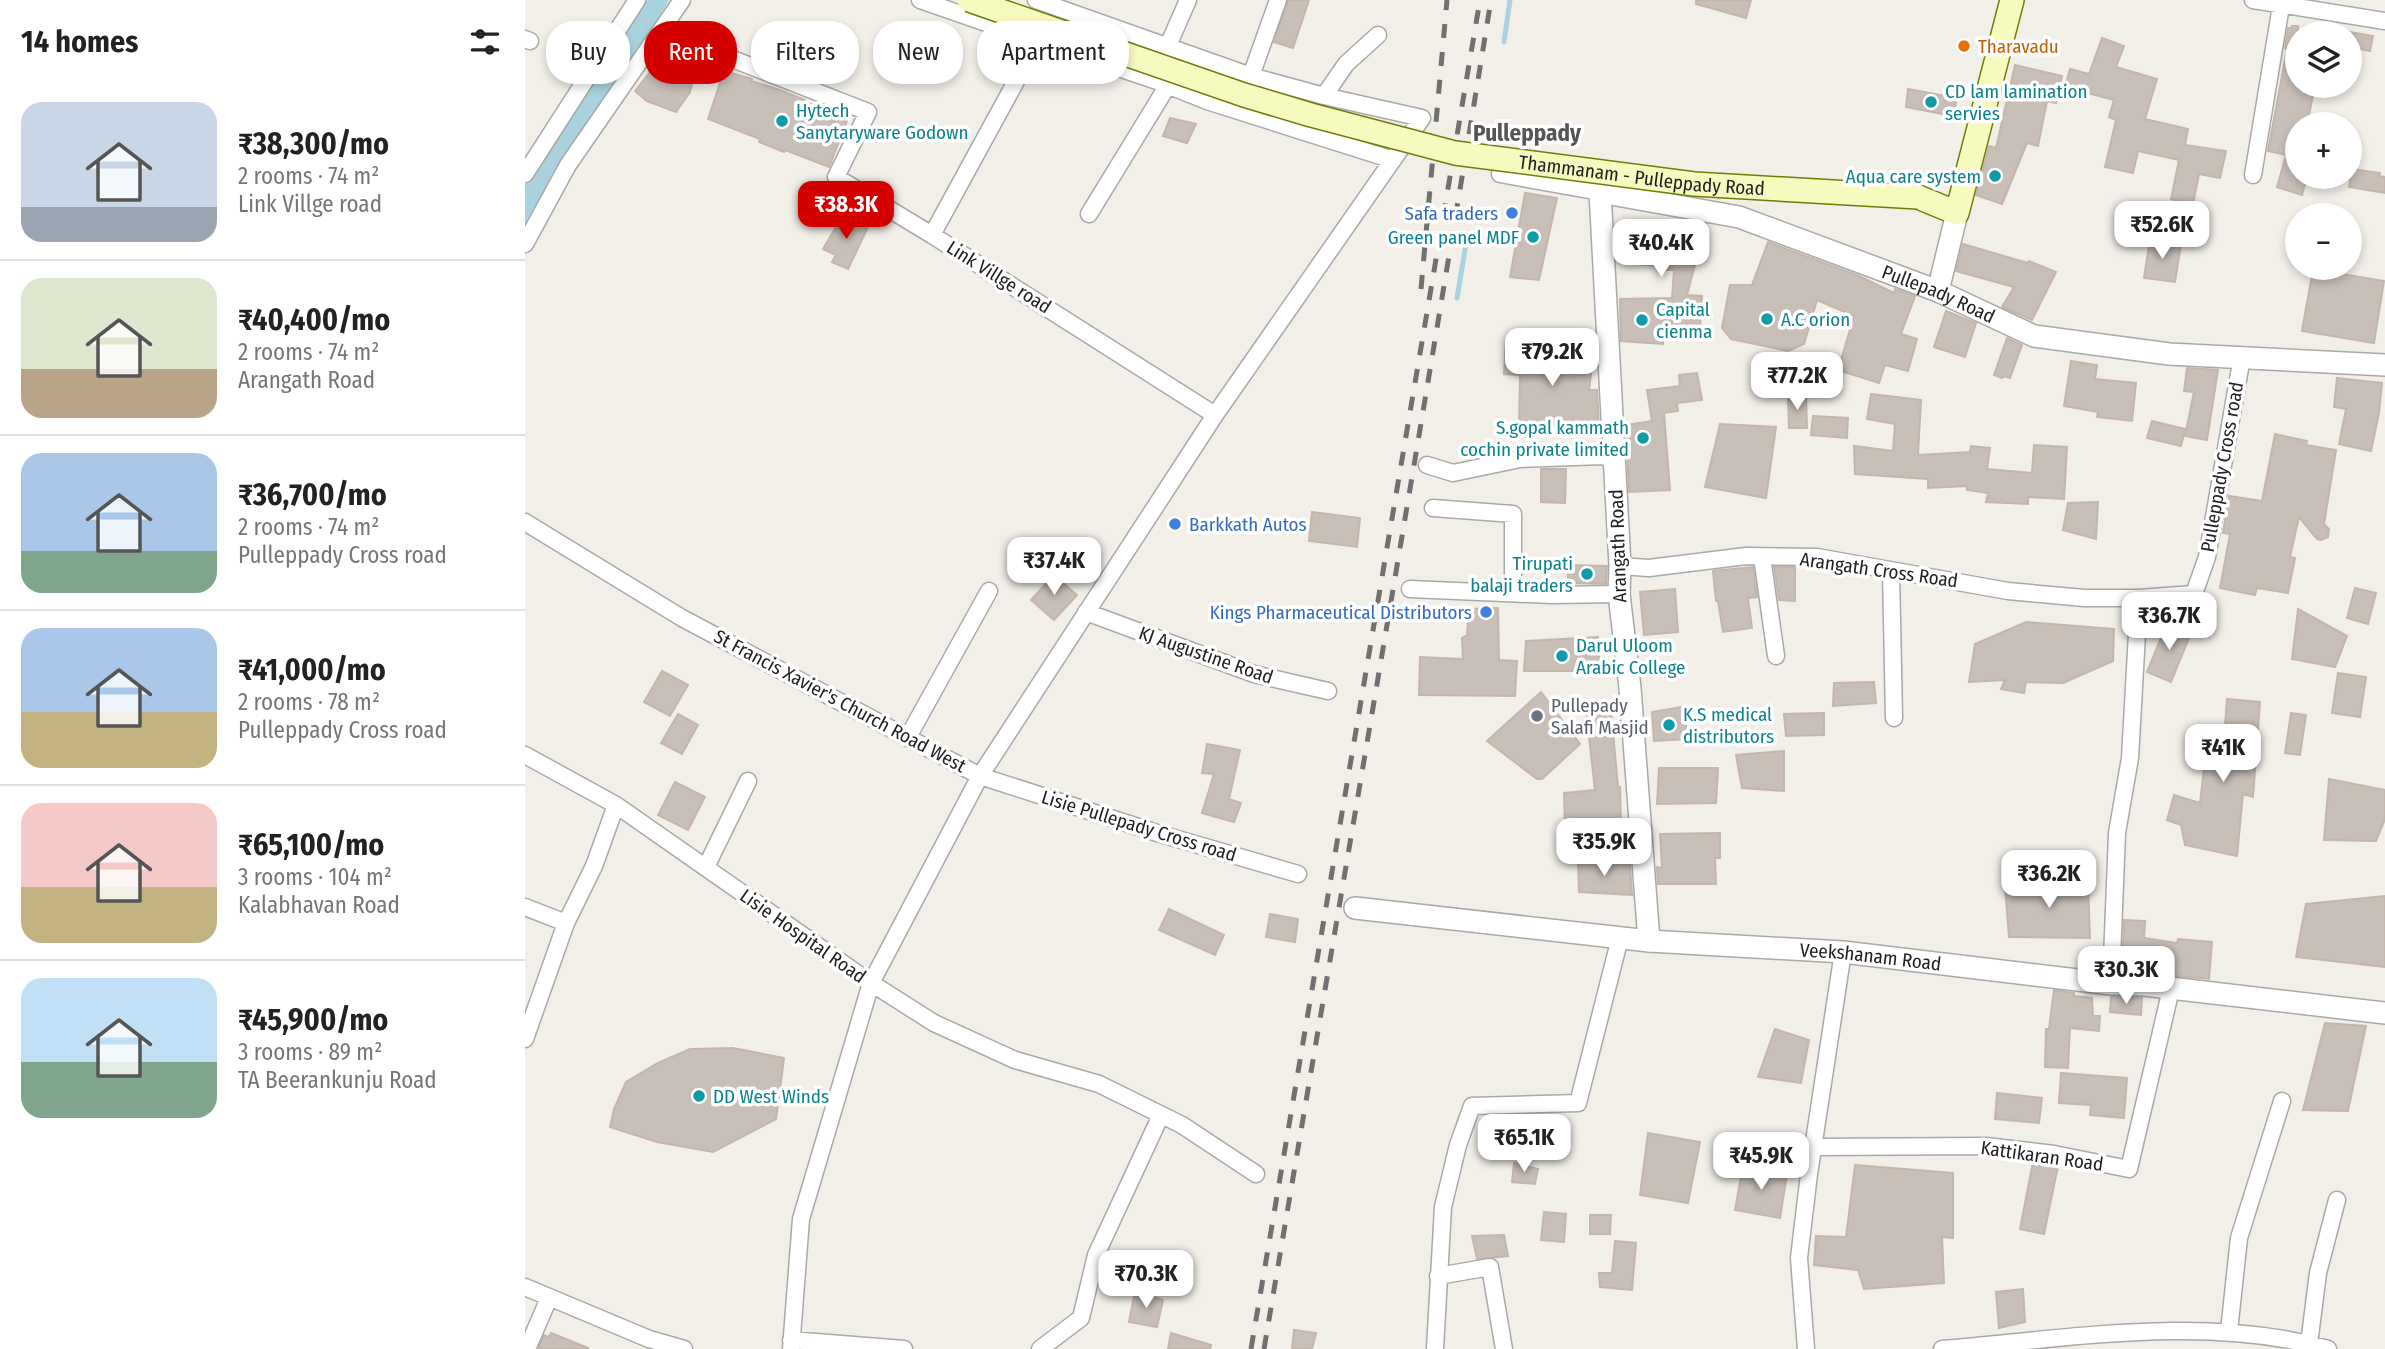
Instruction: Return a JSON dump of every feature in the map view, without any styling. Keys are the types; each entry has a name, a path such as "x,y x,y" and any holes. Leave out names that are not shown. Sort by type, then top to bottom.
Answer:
{"main road":[{"name":"Thammanam - Pulleppady Road","path":"969,0 1232,91 1455,153 1694,184 1918,197"},
{"path":"1918,197 1957,213 2012,0"},
{"path":"1918,197 1964,184"}],"street":[{"path":"525,174 637,0"},
{"path":"668,21 682,0"},
{"path":"920,0 980,21"},
{"path":"979,776 1215,415 1422,118 1251,76 1036,0"},
{"path":"1167,48 1188,0"},
{"path":"1251,76 1278,0"},
{"path":"2253,0 2282,2 2385,21"},
{"path":"2253,175 2282,2"},
{"path":"1324,96 1346,64 1378,35"},
{"path":"525,244 568,165 644,56"},
{"path":"737,61 869,112 837,177 932,235"},
{"path":"1129,72 1207,101 1393,160"},
{"name":"Link Villge road","path":"1015,84 932,235 1215,415"},
{"path":"1089,214 1168,85"},
{"name":"Pullepady Road","path":"1500,174 1739,217 1938,291 2034,336 2169,354 2385,365"},
{"name":"Arangath Road","path":"1600,192 1620,566 1619,594 1630,688 1649,941"},
{"path":"1938,291 1957,213"},
{"name":"Pulleppady Cross road","path":"2139,598 2193,594 2207,557 2242,357"},
{"path":"1427,465 1454,473 1489,464 1532,458 1604,456 1614,462"},
{"path":"1433,508 1513,514 1513,593"},
{"name":"St Francis Xavier's Church Road West","path":"525,522 683,618 979,776 871,984"},
{"name":"Arangath Cross Road","path":"1620,566 1649,568 1746,556 1817,557 2008,591 2139,598"},
{"path":"1762,557 1776,656"},
{"path":"1891,571 1894,718"},
{"path":"1410,589 1619,594"},
{"path":"908,737 989,591"},
{"path":"2112,984 2117,833 2130,758 2139,598"},
{"name":"KJ Augustine Road","path":"1086,612 1254,674 1328,691"},
{"name":"Lisie Hospital Road","path":"525,755 616,805 871,984 801,1219 791,1345"},
{"name":"Lisie Pullepady Cross road","path":"979,776 1157,833 1299,874"},
{"path":"706,867 748,781"},
{"path":"525,1039 566,923 594,866 616,805"},
{"path":"525,907 566,923"},
{"name":"Veekshanam Road","path":"1355,908 1649,941 1843,952 2385,1013"},
{"path":"1435,1349 1443,1207 1458,1145 1472,1106 1578,1103 1619,938"},
{"path":"1806,1349 1799,1258 1843,952"},
{"path":"871,984 957,1034 1015,1059 1099,1084 1182,1125 1256,1174"},
{"name":"Kattikaran Road","path":"1814,1147 1986,1146 2054,1154 2129,1169 2171,989"},
{"path":"2229,1332 2239,1238 2282,1101"},
{"path":"1040,1349 1081,1318 1096,1255 1161,1115"},
{"path":"2309,1344 2318,1273 2337,1199"},
{"path":"1438,1276 1490,1267 1504,1349"},
{"path":"525,1287 649,1339 681,1349"},
{"path":"527,1349 549,1298"},
{"path":"1943,1349 2122,1334 2229,1332 2328,1349"},
{"path":"791,1345 904,1349"}],"water":[{"path":"647,0 669,0 657,21 644,21 644,43 630,63 630,27"},
{"path":"593,84 615,84 561,161 525,227 525,185 543,154"}],"building":[{"path":"1288,0 1309,0 1293,48 1274,42"},
{"path":"1696,0 1751,0 1746,18 1696,4"},
{"path":"2362,34 2373,36 2370,51 2362,49"},
{"path":"2102,38 2124,46 2116,67 2157,79 2145,119 2188,129 2185,145 2226,151 2220,178 2199,174 2193,204 2171,199 2179,160 2138,151 2133,173 2105,167 2116,120 2109,117 2114,100 2065,87 2070,69 2089,74"},
{"path":"2285,60 2285,98 2312,98 2310,112 2285,112 2285,155 2268,151"},
{"path":"2015,65 2062,76 2056,103 2047,101 2038,146 2027,143 2002,204 1976,195 1989,146 1996,148"},
{"path":"737,75 751,79 751,84 780,90 848,118 829,167 785,150 784,152 759,142 760,139 708,119 720,84 737,84"},
{"path":"644,80 644,84 692,84 690,92 676,112 647,101 635,91"},
{"name":"CD lam lamination servies","path":"1908,89 1957,98 1953,116 1906,107"},
{"path":"1170,118 1196,124 1187,143 1163,136"},
{"path":"2285,159 2285,189 2304,189 2302,195 2277,187"},
{"path":"2362,170 2380,173 2379,176 2385,177 2385,193 2361,189"},
{"name":"Green panel MDF","path":"1525,193 1557,198 1539,280 1510,277"},
{"path":"843,215 868,227 848,269 832,262 836,255 823,249"},
{"path":"1670,221 1706,224 1687,295 1702,296 1700,328 1664,326 1663,344 1621,341 1620,299 1672,298 1674,270 1663,270 1663,266 1620,263 1623,222 1669,225"},
{"path":"2150,239 2181,244 2175,282 2144,278"},
{"path":"1768,242 1859,276 1894,293 1895,289 1915,296 1901,334 1917,339 1908,371 1885,365 1879,383 1838,370 1854,316 1817,300 1804,344 1788,351 1731,339 1722,328 1730,285 1752,285"},
{"path":"1963,244 2028,263 2029,261 2056,272 2032,320 2002,307 2014,287 1956,271"},
{"path":"2362,277 2384,281 2374,343 2302,331 2311,280 2362,280"},
{"path":"1946,311 1976,323 1965,357 1934,347"},
{"path":"2007,338 2022,345 2010,378 2002,378 1994,375"},
{"path":"1506,340 1535,341 1534,359 1593,358 1589,390 1597,390 1599,428 1519,424 1520,375 1504,374"},
{"path":"2071,361 2097,365 2095,379 2136,383 2132,421 2097,417 2098,412 2064,406"},
{"path":"2187,368 2218,370 2207,440 2185,436 2194,392 2184,391"},
{"path":"1697,373 1702,400 1677,403 1678,411 1664,413 1670,490 1629,492 1626,425 1652,421 1647,390 1680,386 1679,375"},
{"path":"2337,378 2382,383 2371,451 2339,444 2346,409 2334,407"},
{"path":"1871,394 1921,400 1918,455 1970,452 1971,446 1990,448 1987,469 2032,473 2034,445 2067,447 2064,499 2028,497 2028,504 1986,502 1988,493 1967,490 1967,486 1928,488 1928,479 1855,474 1854,446 1893,451 1895,424 1867,419"},
{"path":"1788,395 1806,395 1807,428 1789,428"},
{"path":"1813,416 1848,418 1847,438 1811,435"},
{"path":"2152,421 2185,429 2181,446 2147,438"},
{"path":"1720,424 1776,427 1766,498 1705,487"},
{"path":"2275,434 2307,441 2306,445 2336,450 2324,524 2329,529 2328,537 2317,539 2299,517 2290,557 2295,558 2288,593 2257,588 2255,595 2220,588 2230,534 2223,533 2229,496 2262,501"},
{"path":"1541,469 1566,469 1565,503 1541,502"},
{"path":"2098,502 2096,539 2063,530 2068,503"},
{"path":"1312,512 1360,518 1357,547 1309,541"},
{"name":"Tirupati balaji traders","path":"1566,565 1607,566 1606,584 1569,583"},
{"path":"1753,567 1757,597 1748,598 1752,628 1723,632 1713,571"},
{"path":"1774,567 1795,567 1795,601 1779,600"},
{"path":"1054,575 1077,595 1054,620 1031,600"},
{"path":"2355,588 2376,593 2368,624 2347,618"},
{"path":"1675,589 1678,632 1644,635 1640,592"},
{"path":"1498,608 1499,660 1517,661 1515,696 1419,695 1420,657 1463,659 1462,638 1467,635 1469,609"},
{"path":"2298,609 2347,636 2335,667 2292,659"},
{"path":"2026,622 2114,629 2113,661 2063,683 2026,682 2024,693 2001,689 2005,680 1969,682 1975,644"},
{"path":"2167,623 2191,633 2171,682 2147,672"},
{"name":"Darul Uloom Arabic College","path":"1598,637 1600,671 1524,671 1526,641"},
{"path":"662,671 688,685 670,716 644,702"},
{"path":"2338,673 2366,677 2360,717 2332,713"},
{"path":"1874,682 1876,703 1833,706 1834,683"},
{"name":"Pullepady Salafi Masjid","path":"1541,692 1580,744 1542,779 1537,779 1487,741"},
{"path":"2227,699 2260,702 2253,797 2243,794 2237,856 2185,845 2181,825 2167,820 2174,795 2200,803 2208,733 2224,740"},
{"name":"K.S medical distributors","path":"1682,707 1689,739 1654,741 1652,712"},
{"path":"1586,710 1611,710 1620,787 1621,825 1565,828 1564,793 1595,790"},
{"path":"1824,713 1824,735 1786,736 1784,714"},
{"path":"2291,713 2306,715 2300,755 2285,753"},
{"path":"678,714 698,725 682,754 661,743"},
{"path":"1207,744 1240,750 1229,799 1241,803 1234,822 1202,813 1214,774 1202,773"},
{"path":"1784,751 1784,791 1742,788 1736,755"},
{"path":"1659,768 1718,768 1716,803 1657,804"},
{"path":"2329,779 2385,790 2385,819 2376,841 2324,840"},
{"path":"675,782 705,797 688,830 658,815"},
{"path":"1720,833 1720,858 1715,858 1716,884 1658,884 1657,867 1662,868 1660,834"},
{"path":"1578,859 1630,865 1632,895 1579,892"},
{"path":"2055,882 2088,883 2090,938 2009,937 2005,886"},
{"path":"2385,896 2385,967 2296,957 2306,904"},
{"path":"1169,909 1224,935 1215,955 1159,930"},
{"path":"1270,914 1298,919 1295,942 1266,937"},
{"path":"2124,920 2145,921 2144,938 2177,943 2178,939 2212,942 2209,979 2122,971"},
{"path":"2054,990 2092,998 2093,1016 2100,1016 2099,1031 2070,1028 2068,1068 2045,1067 2046,1029 2049,1029"},
{"path":"2111,997 2142,998 2141,1015 2110,1012"},
{"path":"2325,1023 2366,1026 2348,1111 2303,1110"},
{"path":"1775,1029 1809,1040 1801,1083 1758,1077"},
{"name":"DD West Winds","path":"733,1048 784,1058 776,1119 713,1152 657,1142 610,1127 614,1109 626,1082 658,1063 690,1049"},
{"path":"2061,1073 2127,1078 2124,1118 2090,1115 2091,1105 2059,1103"},
{"path":"1997,1093 2042,1098 2039,1123 1995,1119"},
{"path":"1648,1133 1700,1142 1688,1203 1640,1195"},
{"path":"2033,1162 2058,1166 2044,1234 2020,1229"},
{"path":"1514,1163 1538,1169 1535,1184 1512,1182"},
{"path":"1855,1165 1953,1173 1953,1238 1942,1237 1944,1283 1864,1289 1858,1270 1814,1265 1816,1236 1846,1237"},
{"path":"1743,1166 1787,1174 1780,1218 1735,1210"},
{"path":"1544,1212 1566,1214 1564,1242 1541,1240"},
{"path":"1590,1215 1611,1215 1610,1234 1590,1234"},
{"path":"1504,1235 1508,1256 1477,1259 1472,1236"},
{"path":"1615,1241 1636,1243 1632,1290 1600,1287 1599,1273 1612,1273"},
{"path":"2023,1289 2025,1322 1999,1328 1996,1292"},
{"path":"1135,1291 1163,1300 1157,1327 1129,1322"},
{"path":"1294,1330 1316,1333 1312,1349 1292,1349"},
{"path":"551,1333 588,1349 538,1349 544,1335 549,1337"},
{"path":"1171,1333 1211,1345 1210,1349 1168,1349"}],"waterway":[{"path":"1504,42 1510,0"},
{"path":"1457,298 1466,244"}],"railway":[{"path":"1421,289 1447,0"},
{"path":"1251,1349 1480,0"},
{"path":"1264,1349 1491,0"}],"place":[{"name":"Tharavadu","path":"1964,46"},
{"name":"CD lam lamination servies","path":"1931,102"},
{"name":"Hytech Sanytaryware Godown","path":"782,121"},
{"name":"Aqua care system","path":"1995,176"},
{"name":"Safa traders","path":"1512,213"},
{"name":"Green panel MDF","path":"1533,237"},
{"name":"A.C orion","path":"1767,319"},
{"name":"Capital cienma","path":"1642,320"},
{"name":"S.gopal kammath cochin private limited","path":"1643,438"},
{"name":"Barkkath Autos","path":"1175,524"},
{"name":"Tirupati balaji traders","path":"1587,574"},
{"name":"Kings Pharmaceutical Distributors","path":"1486,612"},
{"name":"Darul Uloom Arabic College","path":"1562,656"},
{"name":"Pullepady Salafi Masjid","path":"1537,716"},
{"name":"K.S medical distributors","path":"1669,725"},
{"name":"DD West Winds","path":"699,1096"}],"district":[{"name":"Pulleppady","path":"1527,133"}]}
